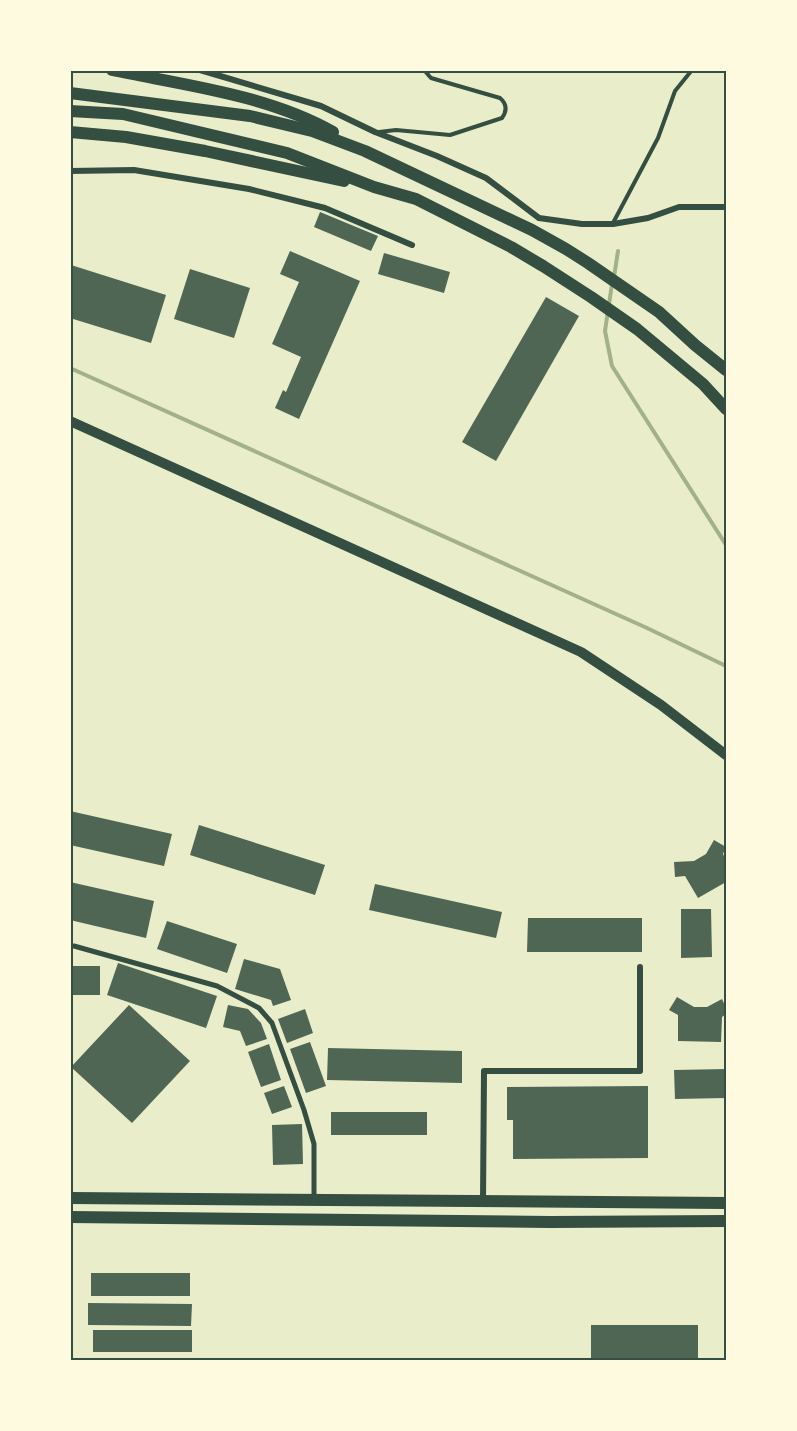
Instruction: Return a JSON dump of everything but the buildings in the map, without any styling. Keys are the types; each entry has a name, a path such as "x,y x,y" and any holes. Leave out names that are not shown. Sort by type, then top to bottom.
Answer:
{"main road":[{"path":"112,70 253,99 319,124 365,151"},
{"path":"70,93 250,116 312,131 365,151 557,243 659,312 726,370"},
{"path":"70,111 123,114 287,153 374,187 416,200 511,247 591,297 637,329 703,384 726,409"},
{"path":"70,132 126,137 194,149 374,187"},
{"path":"70,421 581,652 661,705 726,755"},
{"path":"70,1198 726,1203"},
{"path":"70,1217 550,1222 726,1221"}],"street":[{"path":"200,70 321,106 375,132 437,156 486,178 539,218 582,224 613,224 648,218 679,207 726,207"},
{"path":"70,171 134,170 249,189 324,208 412,245"},
{"path":"74,946 217,986 259,1008 272,1023 314,1144 314,1200"},
{"path":"483,1201 484,1071 640,1071 640,967"}],"lane":[{"path":"375,132 396,130 450,135 502,118 504,115 506,108 500,98 430,78 423,70"},
{"path":"613,224 658,138 675,91 693,70"}],"waterway":[{"path":"614,277 618,251"},
{"path":"612,284 605,331 612,366 726,545"},
{"path":"70,368 647,628 726,666"}]}
